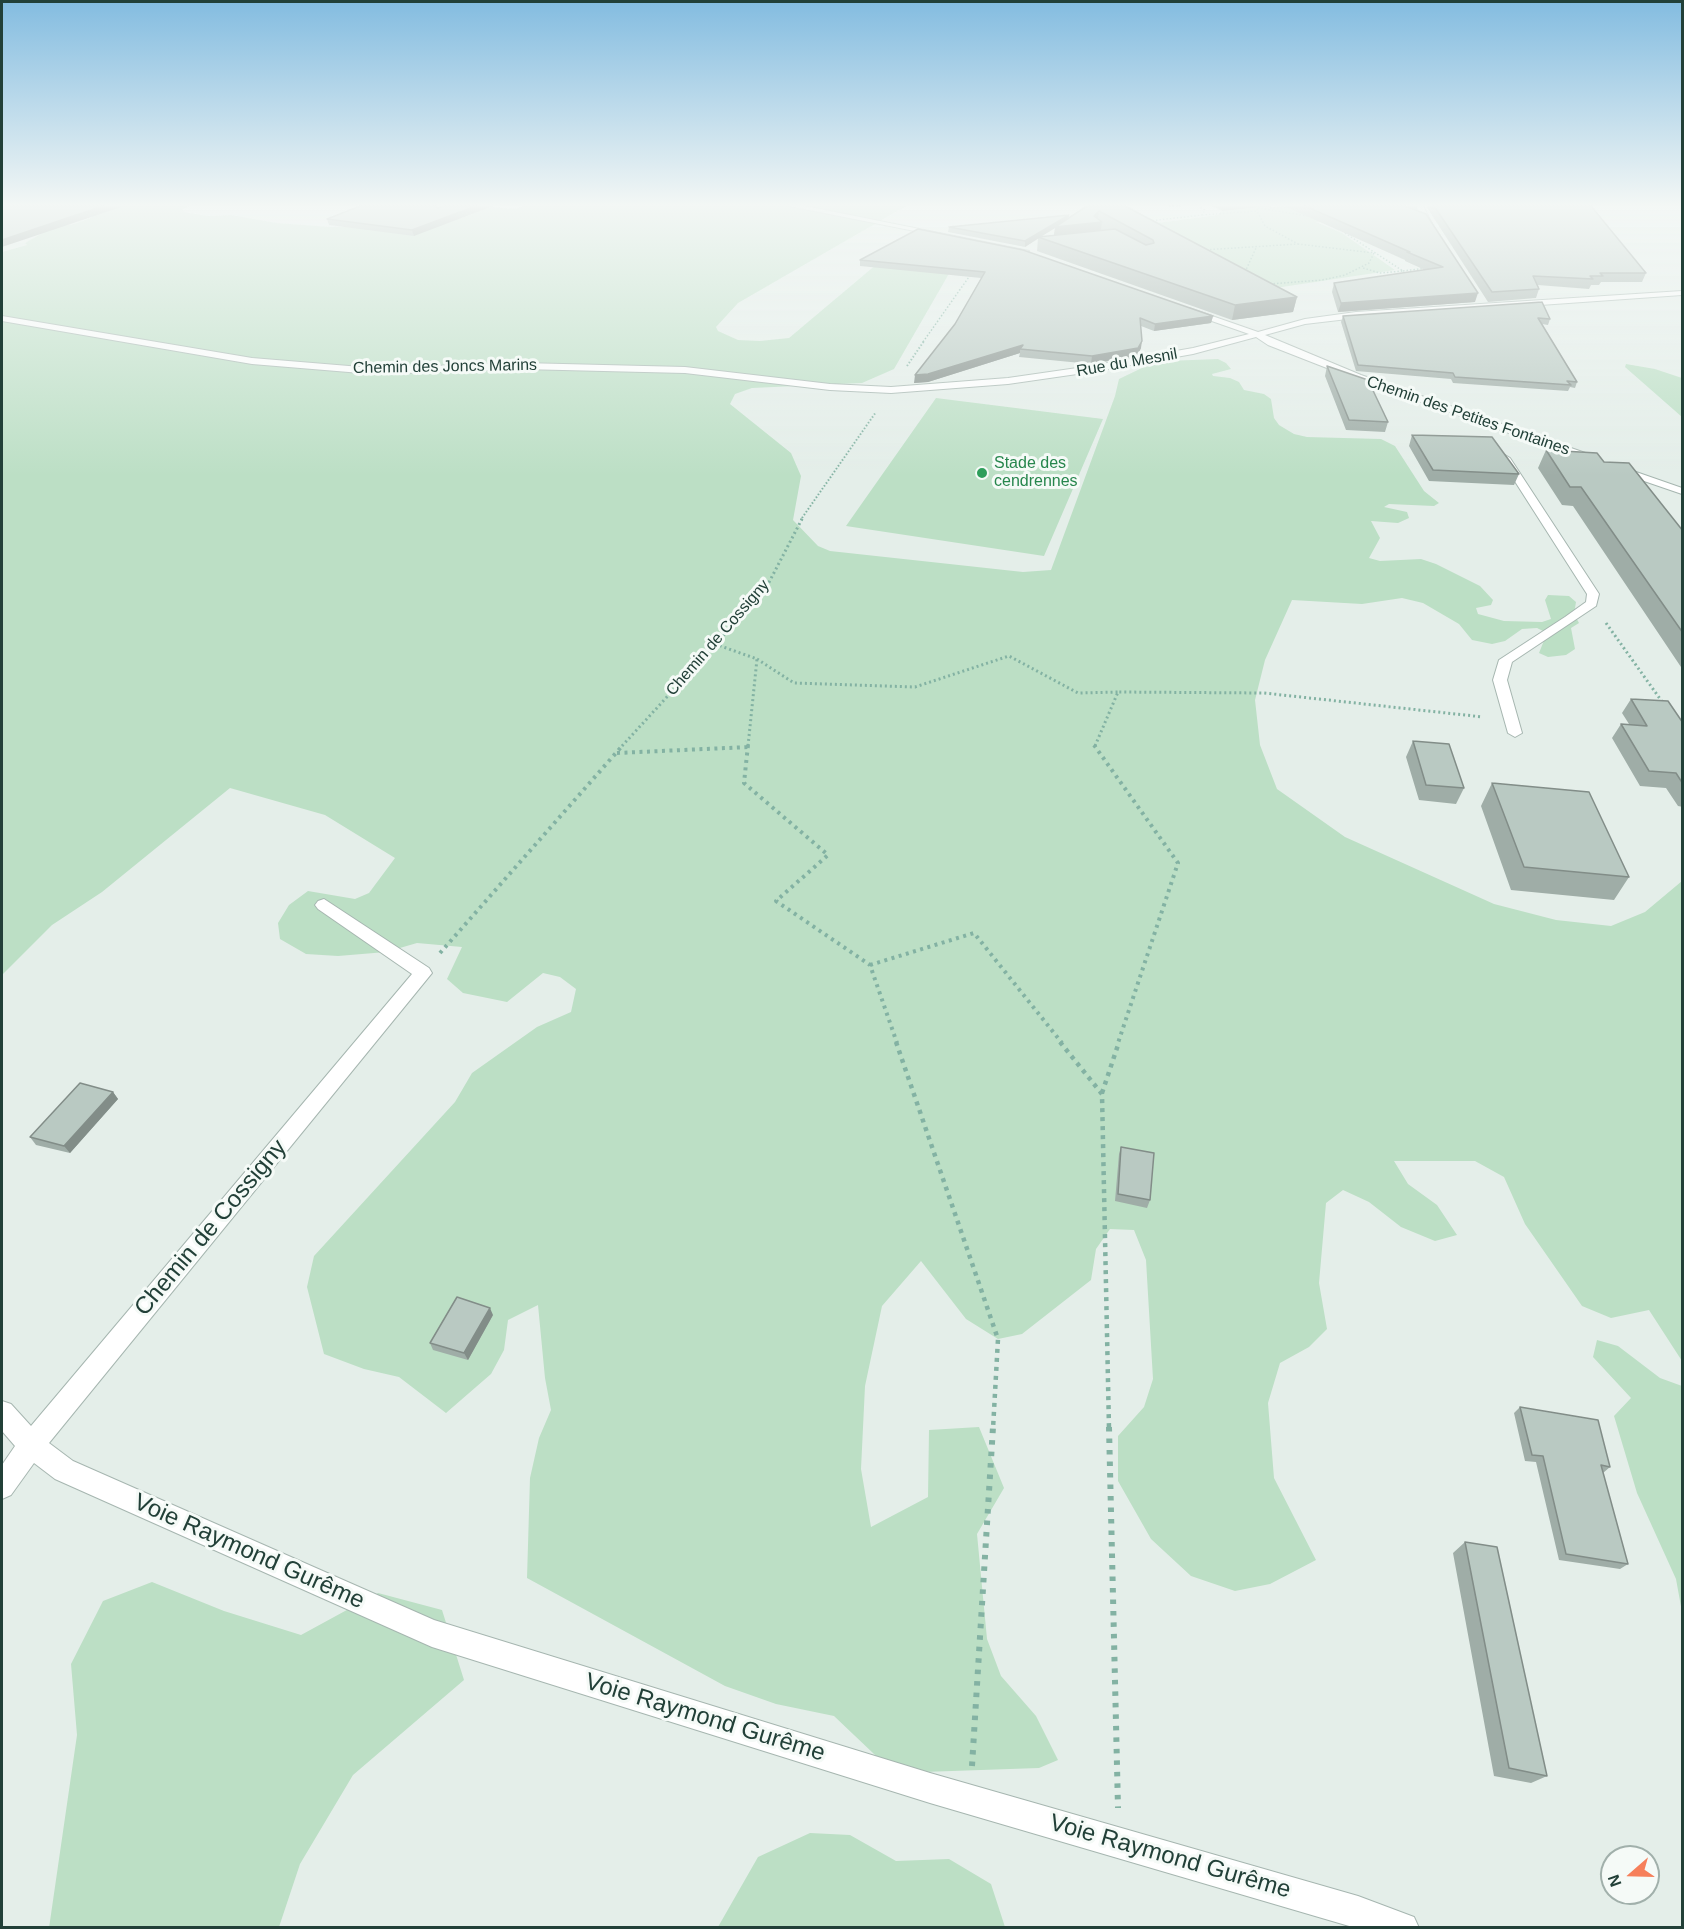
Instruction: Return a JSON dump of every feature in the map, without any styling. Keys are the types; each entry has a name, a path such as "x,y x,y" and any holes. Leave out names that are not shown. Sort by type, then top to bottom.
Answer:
{"street":[{"name":"Rue du Mesnil","path":"891,390 1008,381 1102,368 1193,351 1257,334 1347,316 1480,302 1615,296"},
{"path":"1180,306 1257,334"},
{"name":"Chemin des Joncs Marins","path":"2,319 252,361 285,364 373,371 522,366 665,370 719,373 830,387 891,390"},
{"name":"Chemin des Petites Fontaines","path":"1257,334 1271,343 1358,377 1596,460"},
{"path":"1487,422 1494,441 1593,594 1592,603 1570,620 1506,660 1500,680 1514,727"},
{"path":"1607,464 1683,491"},
{"path":"324,904 423,972"},
{"name":"Chemin de Cossigny","path":"2,1486 32,1445 423,972"},
{"name":"Voie Raymond Gurême","path":"2,1413 32,1445 64,1470 432,1634 970,1799 1358,1912 1403,1928"}],"path":[{"name":"Chemin de Cossigny","path":"423,972 616,753 765,590 801,519 955,296"},
{"path":"1592,603 1663,703"},
{"path":"715,644 757,659 794,683 915,687 1009,656 1077,693 1264,693 1514,727"},
{"path":"757,659 744,783 828,855 776,901 870,965 998,1339 970,1799"},
{"path":"1118,692 1094,745 1178,863 1102,1094 1118,1842"},
{"path":"616,753 748,747"},
{"path":"870,965 974,933 1102,1094"}],"green space":[{"path":"2,296 750,296 738,303 716,327 718,331 738,340 760,341 789,338 839,296 936,296 894,369 862,383 752,388 735,394 730,404 791,453 801,476 793,520 818,546 830,551 1023,572 1051,570 1115,396 1119,379 1146,366 1166,361 1218,359 1231,369 1212,374 1213,376 1230,378 1239,382 1244,390 1264,394 1271,399 1274,418 1279,425 1294,434 1307,437 1381,439 1395,446 1424,491 1439,503 1434,506 1389,504 1384,507 1407,512 1409,518 1398,523 1371,521 1380,538 1369,558 1380,561 1421,559 1436,564 1480,586 1493,600 1491,605 1476,608 1478,614 1504,621 1542,622 1551,619 1545,600 1548,595 1569,596 1576,602 1574,614 1579,623 1571,628 1575,649 1566,655 1548,657 1539,653 1547,633 1537,628 1522,629 1505,641 1492,644 1472,640 1459,624 1423,603 1402,598 1362,604 1292,600 1265,660 1255,700 1260,745 1277,789 1345,837 1494,904 1556,920 1611,926 1645,912 1682,881 1682,1361 1649,1310 1611,1318 1582,1306 1525,1224 1504,1177 1475,1161 1394,1161 1408,1184 1437,1205 1457,1235 1435,1241 1401,1227 1369,1202 1343,1190 1326,1203 1319,1283 1327,1329 1309,1347 1280,1363 1268,1403 1274,1478 1316,1560 1270,1584 1235,1591 1191,1576 1151,1539 1118,1481 1118,1436 1144,1407 1153,1379 1146,1260 1134,1230 1110,1229 1096,1249 1091,1280 1022,1334 998,1339 966,1319 921,1261 882,1306 865,1386 861,1469 871,1527 928,1497 929,1430 979,1427 1004,1488 977,1534 987,1639 1001,1676 1036,1716 1058,1760 1039,1768 894,1773 834,1716 776,1704 725,1686 527,1578 530,1478 539,1438 551,1410 545,1378 538,1305 508,1320 504,1350 491,1374 446,1413 399,1377 364,1369 324,1354 307,1287 314,1256 455,1102 472,1073 537,1027 571,1012 576,989 560,977 543,973 507,1002 463,993 447,979 462,947 417,943 386,952 338,956 306,954 280,939 278,923 289,905 308,891 355,899 369,893 395,858 325,815 230,788 102,892 52,925 2,975"},
{"path":"1626,364 1655,369 1682,378 1682,417 1625,367"},
{"name":"Stade des cendrennes","path":"936,398 1103,419 1044,556 846,526"},
{"path":"1597,1340 1618,1346 1660,1378 1682,1386 1682,1612 1676,1579 1637,1493 1614,1416 1631,1398 1593,1357"},
{"path":"152,1582 224,1611 301,1635 378,1593 442,1610 464,1680 353,1775 300,1864 279,1927 49,1928 77,1735 71,1664 103,1601"},
{"path":"810,1833 850,1835 896,1861 949,1859 991,1884 1005,1927 718,1927 758,1857"}],"building":[{"path":"971,296 1155,296 1213,316 1155,324 1140,318 1142,341 1138,348 1092,356 1020,349 1023,345 928,374 915,375 955,324"},
{"path":"1209,296 1297,297 1235,305"},
{"path":"1339,296 1437,296 1341,303"},
{"path":"1542,302 1550,319 1538,318 1577,382 1567,381 1571,385 1455,377 1453,373 1358,365 1343,316"},
{"path":"1327,366 1368,380 1388,422 1349,420"},
{"path":"1412,435 1492,437 1519,474 1433,470"},
{"path":"1546,450 1597,453 1604,462 1629,463 1683,531 1683,633 1581,487 1570,487"},
{"path":"1631,699 1668,701 1683,723 1683,784 1676,773 1649,771 1621,724 1647,726"},
{"path":"1413,741 1449,744 1464,788 1426,785"},
{"path":"1492,783 1589,792 1629,877 1524,867"},
{"path":"80,1083 113,1092 64,1146 30,1137"},
{"path":"1121,1147 1154,1153 1150,1200 1118,1194"},
{"path":"457,1297 490,1308 464,1353 430,1343"},
{"path":"1520,1407 1598,1420 1610,1467 1601,1465 1628,1564 1566,1554 1543,1456 1532,1455"},
{"path":"1465,1542 1497,1547 1547,1776 1509,1768"}],"place":[{"name":"Stade des cendrennes","path":"982,473"}]}
